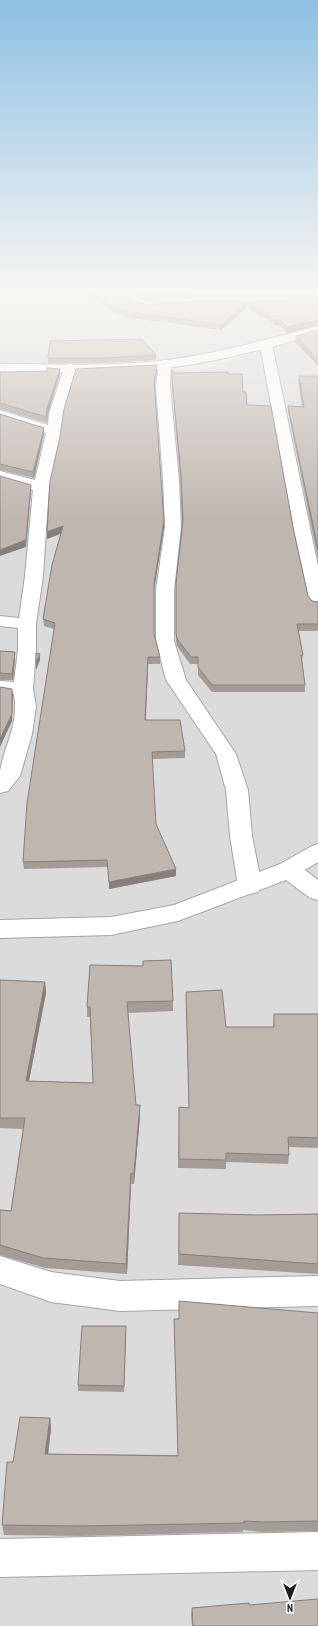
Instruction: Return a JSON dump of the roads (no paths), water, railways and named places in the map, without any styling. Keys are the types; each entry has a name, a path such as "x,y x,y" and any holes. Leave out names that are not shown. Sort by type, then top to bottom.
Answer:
{"street":[{"path":"0,786 9,776 22,734 26,706 23,689 27,650 27,624 34,576 41,487 56,414 70,369"},
{"path":"165,369 166,434 171,480 173,527 165,590 165,641 176,680 226,754 237,790 241,836 250,886"},
{"path":"271,369 303,539 318,603"},
{"path":"0,414 53,431"},
{"path":"0,475 41,487"},
{"path":"0,621 27,624"},
{"path":"0,687 23,689"},
{"path":"0,929 111,926 178,913 288,870 318,852"},
{"path":"288,870 318,892"},
{"path":"0,1270 51,1287 120,1296 318,1291"},
{"path":"0,1558 318,1551"}]}
